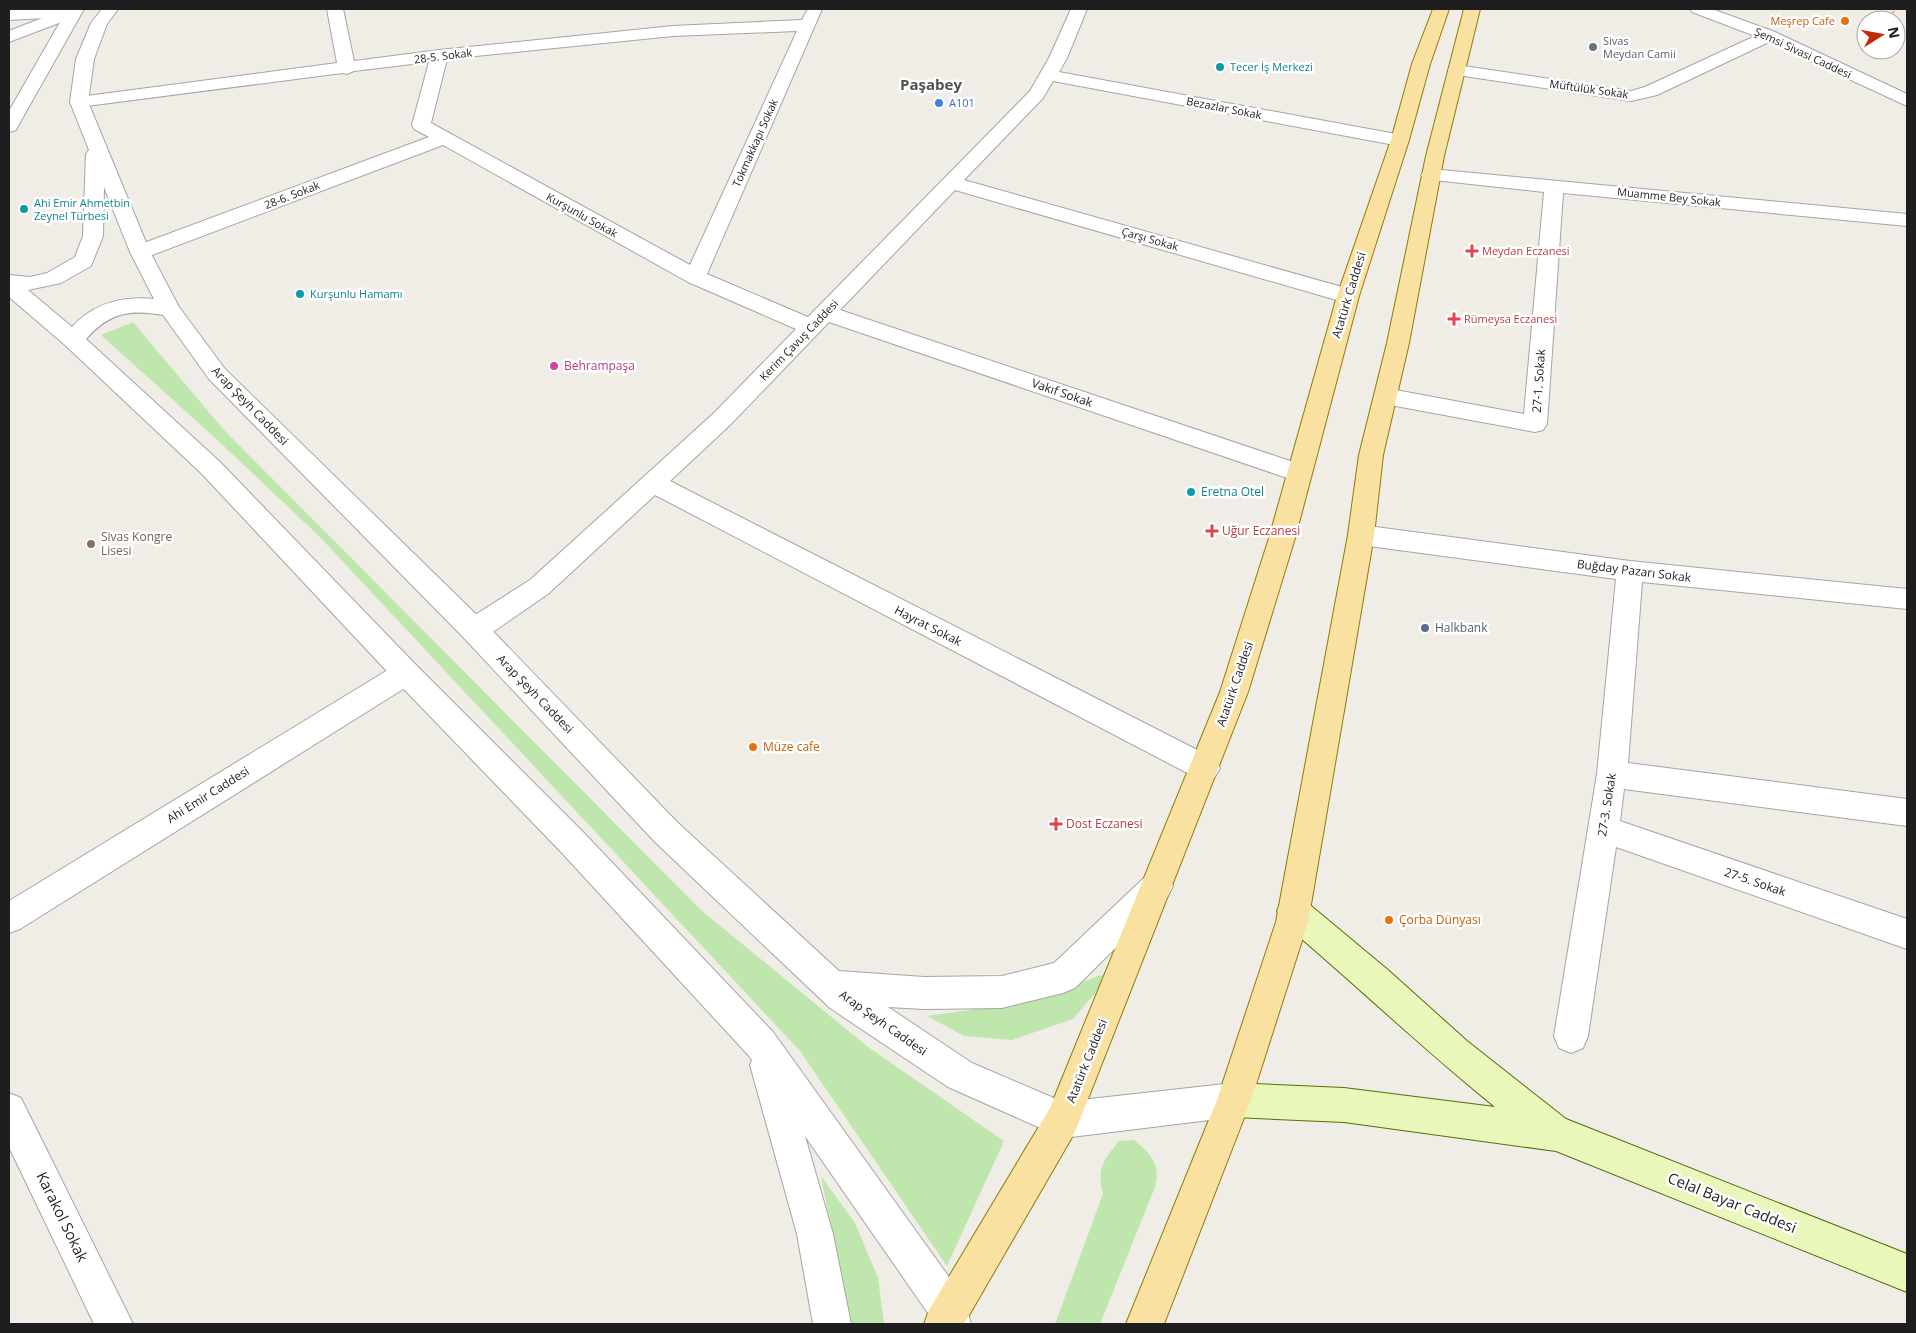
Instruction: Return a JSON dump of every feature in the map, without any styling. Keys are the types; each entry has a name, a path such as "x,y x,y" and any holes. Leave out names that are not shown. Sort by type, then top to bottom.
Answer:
{"main road":[{"name":"Atatürk Caddesi","path":"949,1320 1063,1120 1234,692 1282,538 1348,296 1400,140 1421,64 1441,9"},
{"path":"1145,1324 1234,1100 1292,922 1361,535 1371,455 1398,344 1431,175 1472,9"},
{"path":"1293,911 1376,981 1455,1053 1556,1134"},
{"path":"1234,1100 1344,1105 1556,1134"},
{"name":"Celal Bayar Caddesi","path":"1556,1134 1907,1273"}],"street":[{"name":"Arap Şeyh Caddesi","path":"110,9 99,23 85,59 79,102 140,252 170,309 217,374 474,630 666,832 842,996 960,1075 1063,1120"},
{"path":"335,9 347,69"},
{"name":"Kerim Çavuş Caddesi","path":"474,630 539,587 722,419 1037,94 1058,58 1079,9"},
{"name":"Şemsi Sivasi Caddesi","path":"1698,9 1769,36 1907,101"},
{"path":"9,15 75,10"},
{"path":"9,37 75,10"},
{"path":"9,126 75,10"},
{"name":"28-5. Sokak","path":"79,102 347,69 673,24 812,17"},
{"name":"Tokmakkapı Sokak","path":"695,277 812,17"},
{"name":"Müftülük Sokak","path":"1457,70 1631,96 1651,91 1769,36"},
{"name":"Kurşunlu Sokak","path":"439,56 421,125 695,277 818,320"},
{"name":"Bezazlar Sokak","path":"1048,75 1400,140"},
{"name":"28-6. Sokak","path":"140,252 444,138"},
{"path":"9,282 30,284 54,278 84,261 93,236 95,142"},
{"name":"Muamme Bey Sokak","path":"1431,175 1907,220"},
{"name":"Çarşı Sokak","path":"952,182 1348,296"},
{"name":"27-1. Sokak","path":"1385,396 1535,424 1554,186"},
{"path":"9,286 73,340 211,468 406,673 573,843 761,1044 949,1320"},
{"path":"73,340 85,325 107,310 124,305 156,306 170,309"},
{"name":"Vakıf Sokak","path":"818,320 1299,473"},
{"name":"Hayrat Sokak","path":"652,483 1205,768"},
{"name":"Buğday Pazarı Sokak","path":"1361,535 1630,571 1907,599"},
{"name":"27-3. Sokak","path":"1571,1036 1612,774 1630,571"},
{"name":"Ahi Emir Caddesi","path":"9,918 406,673"},
{"path":"1612,774 1907,813"},
{"name":"27-5. Sokak","path":"1603,829 1907,934"},
{"path":"834,988 924,993 1002,992 1063,977 1158,885"},
{"path":"761,1044 815,1234 832,1324"},
{"path":"1063,1120 1234,1100"},
{"name":"Karakol Sokak","path":"9,1110 114,1324"}],"green space":[{"path":"133,322 223,429 701,910 868,1047 1004,1141 947,1266 800,1051 319,536 212,435 101,335"},
{"path":"1115,970 1073,1019 1012,1040 964,1036 927,1016 1027,1002"},
{"path":"1134,1140 1153,1160 1157,1179 1100,1324 1055,1324 1103,1194 1100,1178 1103,1165 1109,1153 1119,1141"},
{"path":"821,1176 855,1223 878,1278 884,1324 847,1324 846,1305"}],"place":[{"name":"Meşrep Cafe","path":"1845,21"},
{"name":"Sivas Meydan Camii","path":"1593,47"},
{"name":"Tecer İş Merkezi","path":"1220,67"},
{"name":"A101","path":"939,103"},
{"name":"Ahi Emir Ahmetbin Zeynel Türbesi","path":"24,209"},
{"name":"Meydan Eczanesi","path":"1472,251"},
{"name":"Kurşunlu Hamamı","path":"300,294"},
{"name":"Rümeysa Eczanesi","path":"1454,319"},
{"name":"Behrampaşa","path":"554,366"},
{"name":"Eretna Otel","path":"1191,492"},
{"name":"Uğur Eczanesi","path":"1212,531"},
{"name":"Sivas Kongre Lisesi","path":"91,544"},
{"name":"Halkbank","path":"1425,628"},
{"name":"Müze cafe","path":"753,747"},
{"name":"Dost Eczanesi","path":"1056,824"},
{"name":"Çorba Dünyası","path":"1389,920"}],"district":[{"name":"Paşabey","path":"931,85"}]}
